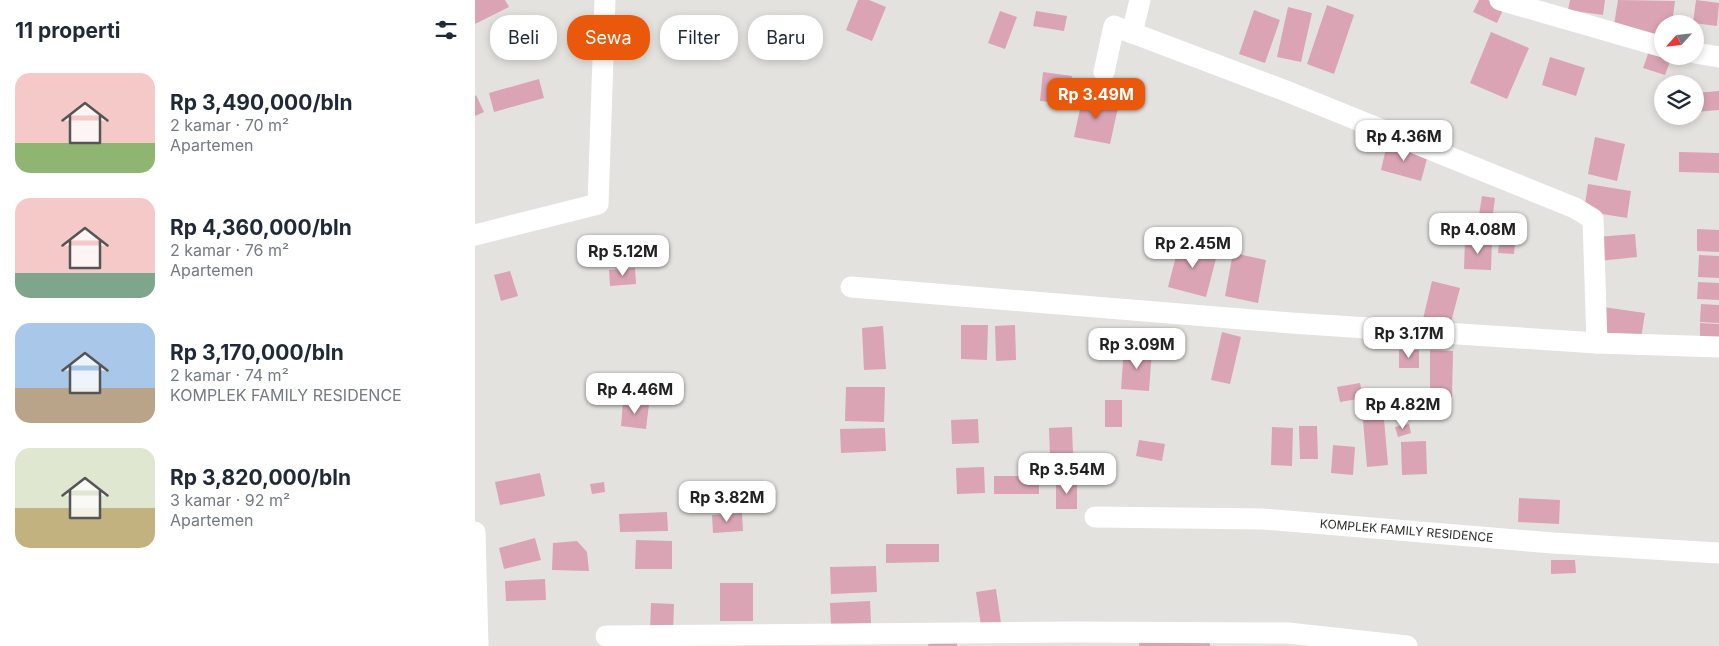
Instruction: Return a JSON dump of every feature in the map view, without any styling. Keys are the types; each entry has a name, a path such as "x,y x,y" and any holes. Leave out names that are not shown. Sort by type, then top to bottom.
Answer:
{"street":[{"path":"475,235 598,204 605,0"},
{"path":"1132,33 1140,0"},
{"path":"1500,0 1654,45"},
{"path":"1104,72 1114,26 1286,91 1590,215 1593,219 1597,343"},
{"path":"1704,55 1719,57"},
{"path":"851,286 1291,322 1597,343 1719,348"},
{"name":"KOMPLEK FAMILY RESIDENCE","path":"1095,517 1263,520 1553,543 1719,553"},
{"path":"475,532 478,646"},
{"path":"606,636 701,637 1073,632 1288,633 1395,645"}],"building":[{"path":"475,0 505,0 509,7 475,24"},
{"path":"858,0 869,0 886,7 872,41 846,30"},
{"path":"1479,0 1488,0 1504,8 1497,23 1473,12"},
{"path":"1570,0 1605,0 1603,15 1568,10"},
{"path":"1618,0 1675,1 1673,15 1654,15 1654,38 1613,31"},
{"path":"1696,0 1719,3 1717,26 1704,24 1704,15 1694,15"},
{"path":"1327,5 1354,15 1334,74 1307,64"},
{"path":"1288,7 1312,13 1301,62 1277,57"},
{"path":"1254,10 1280,20 1265,63 1239,54"},
{"path":"1000,11 1017,17 1005,49 988,43"},
{"path":"1036,11 1067,16 1064,31 1033,26"},
{"path":"1491,32 1529,48 1507,99 1470,83"},
{"path":"1649,51 1654,53 1654,65 1669,65 1665,75 1643,68"},
{"path":"1550,57 1585,68 1576,96 1542,85"},
{"path":"1043,72 1072,76 1069,104 1040,101"},
{"path":"539,79 544,98 494,112 489,93"},
{"path":"1719,91 1719,110 1704,111 1704,92"},
{"path":"1083,95 1119,103 1110,144 1074,137"},
{"path":"475,96 484,112 475,116"},
{"path":"1595,137 1625,144 1617,181 1588,174"},
{"path":"1387,144 1428,155 1421,181 1381,170"},
{"path":"1679,152 1719,153 1719,173 1679,172"},
{"path":"1588,184 1631,191 1627,218 1584,211"},
{"path":"1482,196 1495,198 1491,229 1477,227"},
{"path":"1501,223 1517,225 1514,254 1498,253"},
{"path":"1697,229 1719,230 1719,252 1697,251"},
{"path":"1635,234 1637,257 1599,261 1596,237"},
{"path":"1465,240 1492,240 1491,270 1464,269"},
{"path":"1180,241 1218,251 1206,297 1168,287"},
{"path":"1233,253 1266,260 1258,303 1225,296"},
{"path":"1699,255 1719,256 1719,278 1698,277"},
{"path":"635,268 636,284 610,286 609,270"},
{"path":"510,271 518,296 501,301 494,275"},
{"path":"1432,281 1460,288 1450,326 1423,319"},
{"path":"1698,282 1719,283 1719,300 1697,299"},
{"path":"1701,304 1719,305 1719,323 1700,322"},
{"path":"1603,307 1645,313 1641,338 1600,332"},
{"path":"1700,323 1719,324 1719,337 1700,337"},
{"path":"961,325 988,325 987,360 961,359"},
{"path":"1015,325 1016,360 996,361 995,326"},
{"path":"883,326 886,369 864,370 862,328"},
{"path":"1222,332 1241,337 1230,384 1211,380"},
{"path":"1124,348 1152,350 1149,391 1121,389"},
{"path":"1399,350 1419,350 1419,368 1399,368"},
{"path":"1430,350 1453,351 1452,397 1430,396"},
{"path":"1360,383 1363,398 1340,402 1337,387"},
{"path":"846,387 885,387 884,422 845,421"},
{"path":"1105,400 1122,400 1122,427 1105,427"},
{"path":"623,401 649,404 646,429 621,426"},
{"path":"1383,408 1388,465 1367,467 1362,409"},
{"path":"978,419 979,443 952,444 951,420"},
{"path":"1409,424 1411,433 1398,437 1395,427"},
{"path":"1299,426 1317,426 1318,459 1300,459"},
{"path":"1072,427 1073,455 1050,456 1049,428"},
{"path":"1272,427 1293,428 1292,466 1271,465"},
{"path":"885,428 886,451 841,453 840,429"},
{"path":"1139,440 1165,444 1162,461 1136,456"},
{"path":"1426,441 1427,474 1402,475 1401,442"},
{"path":"1333,445 1355,447 1353,475 1331,473"},
{"path":"984,467 985,493 957,494 956,468"},
{"path":"540,473 545,496 500,505 495,482"},
{"path":"994,476 1039,476 1039,494 994,494"},
{"path":"1056,481 1077,481 1077,509 1056,509"},
{"path":"604,482 605,492 592,494 590,484"},
{"path":"699,483 741,483 742,508 700,508"},
{"path":"1519,498 1560,500 1559,524 1518,522"},
{"path":"667,512 668,531 620,532 619,514"},
{"path":"742,513 743,531 713,533 712,515"},
{"path":"535,538 541,560 504,569 499,548"},
{"path":"636,540 672,541 672,569 635,569"},
{"path":"577,541 587,552 589,571 552,570 553,543"},
{"path":"886,544 939,544 939,562 886,563"},
{"path":"1551,560 1575,560 1576,573 1551,574"},
{"path":"876,566 877,592 831,594 830,567"},
{"path":"545,579 546,600 506,601 505,581"},
{"path":"720,583 753,583 753,621 720,621"},
{"path":"996,589 1001,623 981,626 976,592"},
{"path":"870,601 871,623 831,625 830,603"},
{"path":"651,603 674,604 673,633 650,633"},
{"path":"1140,637 1210,642 1210,646 1139,646"},
{"path":"929,641 957,643 957,646 928,646"}]}
